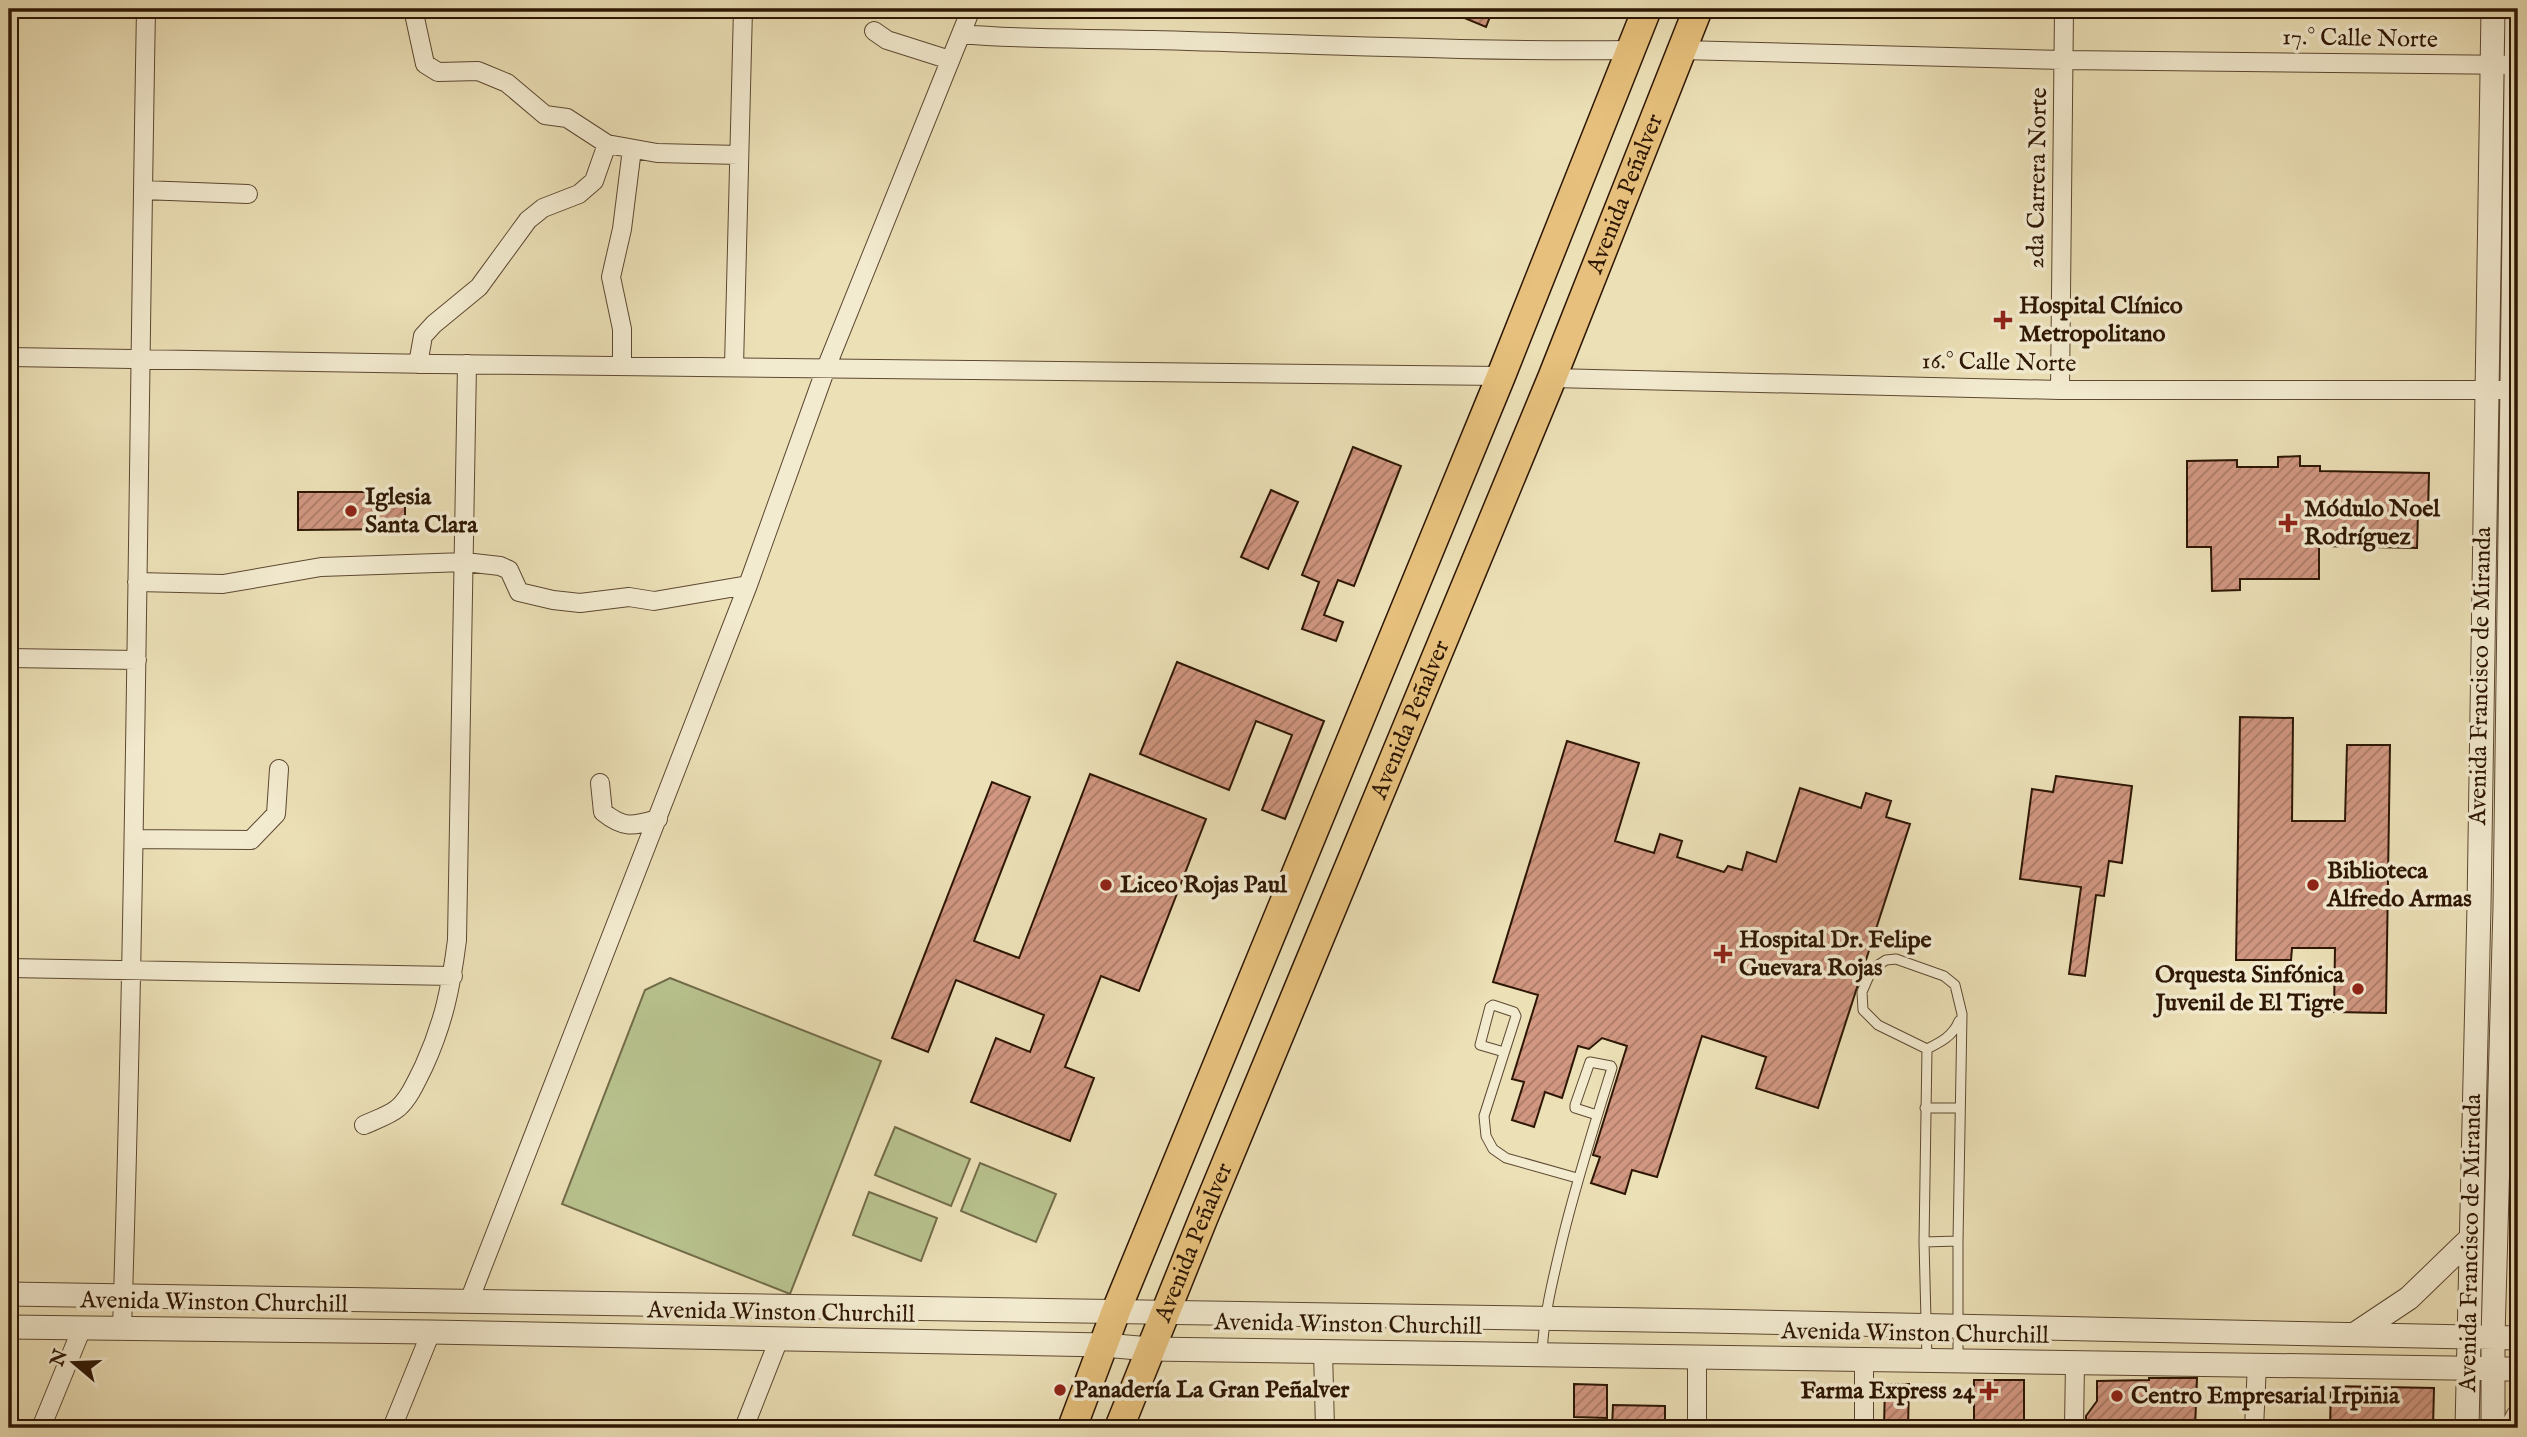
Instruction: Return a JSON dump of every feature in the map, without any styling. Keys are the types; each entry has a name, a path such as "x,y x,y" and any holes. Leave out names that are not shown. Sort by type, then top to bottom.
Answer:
{"main road":[{"name":"Avenida Peñalver","path":"1072,1428 1116,1311 1501,376 1647,9"},
{"name":"Avenida Peñalver","path":"1119,1428 1552,378 1698,9"}],"street":[{"path":"122,1329 132,970 146,9"},
{"path":"413,9 425,64 438,72 478,71 508,83 545,115 567,118 607,144 657,153 739,155"},
{"path":"733,366 743,9"},
{"path":"469,1301 748,585 826,368 971,9"},
{"name":"2da Carrera Norte","path":"2060,390 2064,9"},
{"name":"Avenida Francisco de Miranda","path":"2493,9 2492,65 2505,389 2512,907 2493,1337 2493,1428"},
{"name":"Avenida Francisco de Miranda","path":"2468,1428 2479,906 2505,389 2517,9"},
{"path":"874,31 887,40 950,60"},
{"path":"961,34 1015,39 1550,51 1631,50"},
{"name":"17.° Calle Norte","path":"1681,50 2064,60 2517,65"},
{"path":"418,364 423,336 479,287 528,220 542,208 579,194 594,181 607,144"},
{"path":"622,365 622,328 611,276 622,229 632,149"},
{"path":"143,190 248,194"},
{"path":"9,357 1501,376"},
{"path":"364,1125 397,1109 414,1086 434,1044 449,1001 453,976 457,940 467,364"},
{"name":"16.° Calle Norte","path":"1552,378 2060,390 2505,389"},
{"path":"138,582 223,584 320,567 465,562 500,566 509,570 519,592 580,603 629,597 654,601 748,585"},
{"path":"9,658 137,660"},
{"path":"134,839 251,840 276,814 279,769"},
{"path":"600,783 603,812 616,822 634,826 658,819"},
{"path":"2479,906 2512,907"},
{"path":"9,968 453,976"},
{"path":"2355,1335 2409,1298 2471,1238"},
{"name":"Avenida Winston Churchill","path":"9,1294 1958,1325 2518,1338"},
{"name":"Avenida Winston Churchill","path":"9,1327 431,1332 1104,1345 1150,1349 2518,1369"},
{"path":"41,1428 82,1328"},
{"path":"392,1428 431,1332"},
{"path":"744,1428 779,1339"},
{"path":"1323,1351 1325,1428"},
{"path":"1697,1357 1697,1428"},
{"path":"1864,1359 1864,1428"},
{"path":"2074,1428 2075,1362"},
{"path":"2254,1428 2257,1364"},
{"path":"2512,1428 2518,1416"}],"lane":[{"path":"1927,1049 1878,1025 1863,1010 1862,992 1872,969 1886,960 1896,959 1944,976 1955,985 1962,1014 1958,1361"},
{"path":"1504,1052 1480,1045 1490,1007 1493,1005 1514,1012 1516,1016 1484,1116 1486,1136 1493,1149 1506,1158 1577,1178"},
{"path":"1927,1049 1956,1030 1962,1014"},
{"path":"1927,1049 1924,1242 1927,1361"},
{"path":"1542,1355 1544,1319 1577,1178 1612,1068 1590,1062 1574,1105 1575,1108 1597,1115"},
{"path":"1925,1108 1959,1108"},
{"path":"1924,1242 1958,1241"}],"green space":[{"path":"670,978 881,1061 790,1294 562,1204 645,990"},
{"path":"895,1127 970,1159 951,1206 875,1175"},
{"path":"980,1163 1056,1194 1036,1242 961,1211"},
{"path":"869,1192 937,1218 921,1261 853,1235"}],"building":[{"path":"1443,9 1493,9 1486,27"},
{"path":"1353,447 1401,466 1354,586 1338,580 1324,615 1343,622 1336,641 1302,629 1319,582 1302,575"},
{"path":"2300,456 2300,466 2320,466 2320,471 2429,473 2428,513 2418,513 2417,548 2319,546 2319,579 2240,579 2240,590 2212,591 2211,547 2187,547 2187,461 2237,460 2237,467 2278,467 2278,457"},
{"path":"1271,490 1298,502 1268,569 1241,557"},
{"name":"Iglesia Santa Clara","path":"298,492 405,492 405,529 298,530"},
{"path":"1177,662 1324,721 1285,819 1262,810 1292,735 1256,721 1229,790 1140,754"},
{"name":"Biblioteca Alfredo Armas","path":"2240,717 2293,718 2292,821 2345,821 2347,745 2390,745 2386,1013 2334,1012 2335,948 2292,948 2291,960 2236,960"},
{"name":"Hospital Dr. Felipe Guevara Rojas","path":"1567,741 1639,763 1615,841 1654,853 1660,834 1682,841 1677,857 1724,872 1728,866 1742,870 1747,852 1776,862 1800,788 1861,808 1866,793 1891,801 1886,817 1910,824 1818,1108 1756,1088 1766,1057 1702,1036 1657,1177 1632,1170 1625,1194 1591,1183 1600,1157 1593,1155 1627,1046 1602,1038 1589,1049 1578,1046 1562,1098 1545,1092 1534,1127 1512,1120 1524,1082 1512,1079 1538,995 1493,982"},
{"path":"1090,774 1206,819 1139,991 1101,976 1065,1067 1094,1078 1070,1141 971,1102 996,1038 1030,1052 1044,1015 956,980 928,1052 892,1038 992,782 1030,797 974,941 1019,958"},
{"path":"2056,776 2132,786 2122,863 2109,861 2104,896 2096,895 2085,976 2069,974 2081,887 2020,879 2032,789 2053,792"},
{"path":"2197,1378 2195,1428 2091,1428 2086,1423 2086,1416 2097,1401 2097,1381"},
{"path":"1974,1380 2024,1380 2024,1428 1974,1428"},
{"path":"1574,1384 1607,1385 1607,1418 1574,1417"},
{"path":"1885,1384 1909,1384 1908,1428 1884,1428"},
{"path":"2331,1386 2434,1388 2433,1428 2330,1428"},
{"path":"1613,1405 1665,1406 1665,1428 1612,1428"}],"place":[{"name":"Hospital Clínico Metropolitano","path":"2003,320"},
{"name":"Iglesia Santa Clara","path":"351,511"},
{"name":"Módulo Noel Rodríguez","path":"2288,523"},
{"name":"Liceo Rojas Paul","path":"1106,885"},
{"name":"Biblioteca Alfredo Armas","path":"2313,885"},
{"name":"Hospital Dr. Felipe Guevara Rojas","path":"1723,954"},
{"name":"Orquesta Sinfónica Juvenil de El Tigre","path":"2358,989"},
{"name":"Panadería La Gran Peñalver","path":"1060,1390"},
{"name":"Farma Express 24","path":"1989,1391"},
{"name":"Centro Empresarial Irpinia","path":"2117,1396"}]}
